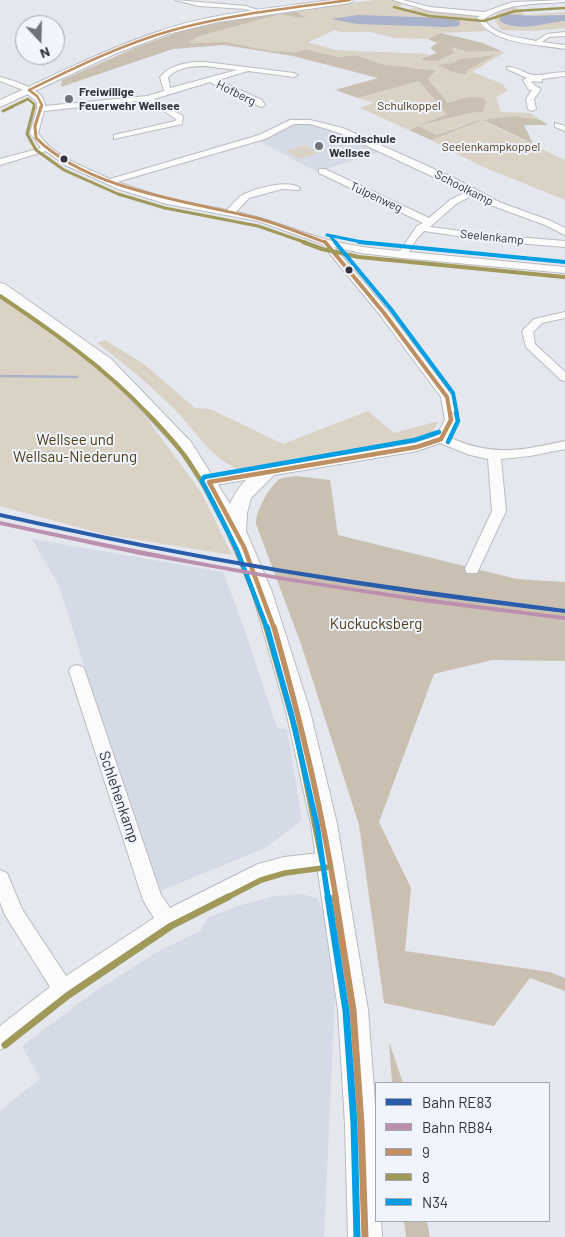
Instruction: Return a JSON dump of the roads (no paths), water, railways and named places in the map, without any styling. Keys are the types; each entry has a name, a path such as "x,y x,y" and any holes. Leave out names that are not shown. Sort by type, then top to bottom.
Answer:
{"main road":[{"path":"4,102 114,51 158,34 206,22 350,0"},
{"path":"4,102 26,97 40,103"},
{"path":"0,287 105,362 185,446 211,486 240,539 262,592 298,711 324,824 353,1010 361,1124 365,1237"},
{"path":"240,539 237,514 242,497 251,486 269,474"}],"street":[{"path":"178,0 209,6 252,8 264,13"},
{"path":"565,0 513,4 480,18 482,24 489,31 516,39 565,47"},
{"path":"401,1 430,9 484,15"},
{"path":"537,43 541,37 565,34"},
{"path":"170,92 166,89 165,75 188,66 205,64 294,75"},
{"path":"510,68 534,78"},
{"path":"40,103 148,98 249,69"},
{"path":"532,109 530,99 537,89 532,88 527,80 551,74 565,74"},
{"path":"0,80 29,90 40,103"},
{"name":"Hofberg","path":"211,80 259,102 261,105"},
{"path":"118,137 179,122 180,118 148,98"},
{"path":"40,103 34,134 36,139 46,149 68,163 108,182 167,201 278,225 325,242 362,250 565,270"},
{"name":"Schoolkamp","path":"108,182 262,137 278,128 300,121 318,123 340,130 452,180 496,204 541,220 565,232"},
{"path":"0,162 46,149"},
{"name":"Tulpenweg","path":"322,171 429,222"},
{"path":"229,213 246,196 282,186 296,188"},
{"path":"403,255 411,238 420,228 452,200 473,192"},
{"name":"Seelenkamp","path":"420,228 492,238 565,244"},
{"path":"211,486 417,447 441,439 451,420 447,396 325,242"},
{"path":"565,315 538,321 527,331 530,345 565,378"},
{"path":"441,439 464,450 494,457 510,457 565,445"},
{"path":"472,568 499,511 494,457"},
{"name":"Schlehenkamp","path":"76,672 153,900 168,920"},
{"path":"0,1039 63,990 168,920 258,872 284,866 329,860"},
{"path":"0,879 15,915 63,990"}],"water":[{"path":"505,14 533,16 565,15 565,21 525,27 516,26 501,22 499,19"},
{"path":"358,15 446,18 460,21 459,26 446,27 357,24 331,19"}],"waterway":[{"path":"0,376 77,377"}],"rail line":[{"name":"RE83","path":"0,515 140,545 281,571 423,593 565,611"},
{"name":"RB84","path":"0,523 210,566 280,578 422,600 564,618"}],"place":[{"name":"Freiwillige Feuerwehr Wellsee","path":"69,99"},
{"name":"Grundschule Wellsee","path":"319,146"}],"park label":[{"name":"Schulkoppel","path":"409,106"},
{"name":"Seelenkampkoppel","path":"491,147"},
{"name":"Wellsee und Wellsau-Niederung","path":"75,448"},
{"name":"Kuckucksberg","path":"376,624"}]}
